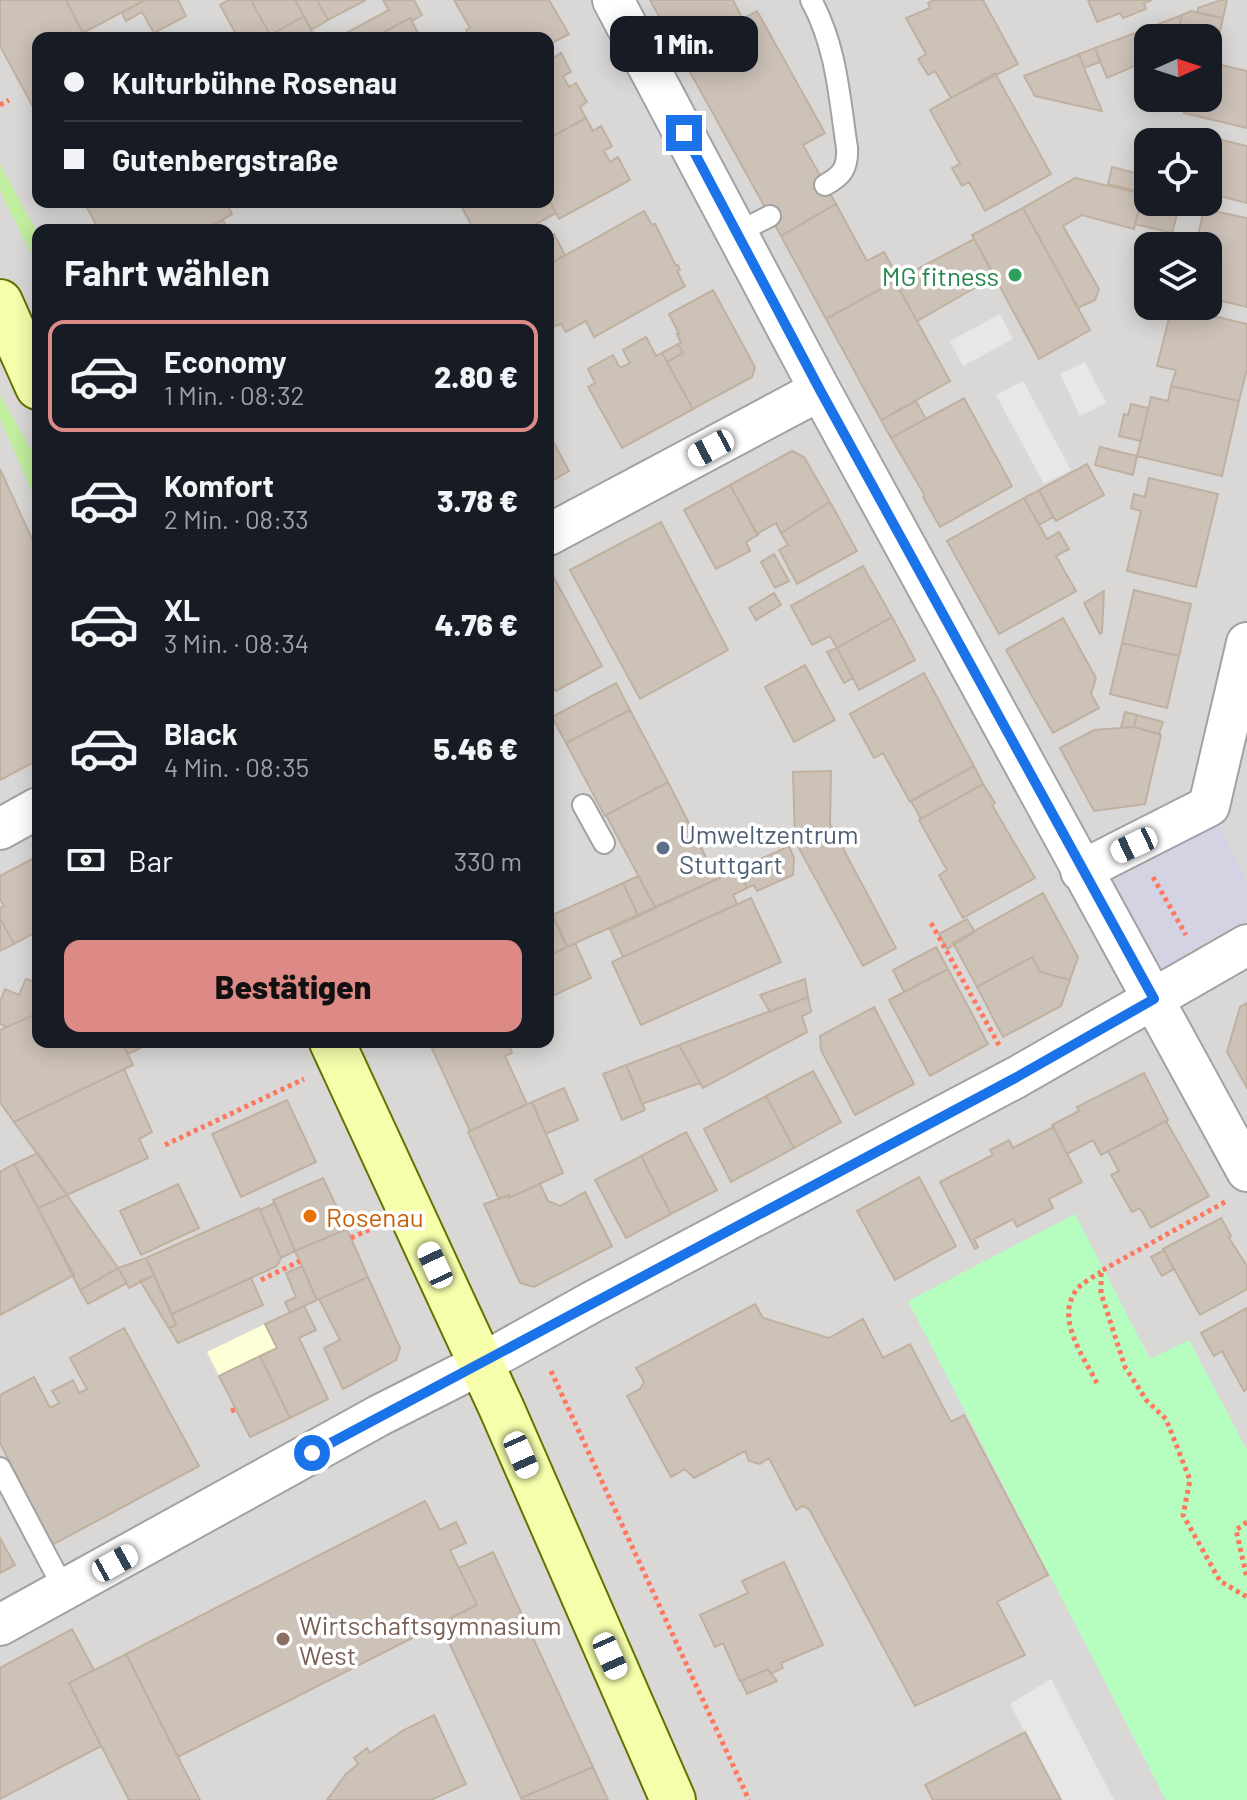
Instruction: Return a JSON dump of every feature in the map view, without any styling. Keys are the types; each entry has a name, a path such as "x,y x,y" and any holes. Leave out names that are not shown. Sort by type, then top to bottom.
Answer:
{"main road":[{"path":"0,302 32,374"},
{"path":"337,1052 481,1364 673,1800"}],"street":[{"path":"613,0 753,224 820,390 1240,1160"},
{"path":"554,532 820,390"},
{"path":"1081,871 1209,806 1247,643"},
{"path":"0,829 32,811"},
{"path":"0,1625 380,1415 1017,1077 1247,945"}],"lane":[{"path":"811,0 825,26 833,53 847,148 848,163 840,176 825,185"},
{"path":"583,805 604,843"},
{"path":"0,1468 65,1591"}],"path":[{"path":"0,105 9,100"},
{"path":"1134,845 1205,968"},
{"path":"931,923 1017,1077"},
{"path":"165,1145 337,1052"},
{"path":"1097,1383 1071,1333 1068,1306 1079,1288 1240,1160"},
{"path":"261,1280 300,1261"},
{"path":"1101,1271 1101,1293 1125,1367 1147,1401 1166,1419 1190,1480 1183,1515 1220,1581 1247,1597"},
{"path":"537,1332 565,1403 749,1800"},
{"path":"1247,1522 1236,1530 1247,1578"}],"shaded area":[{"path":"0,0 1247,0 1247,1800 0,1800"},
{"path":"1000,314 1013,339 963,366 950,341"},
{"path":"1085,362 1106,403 1080,416 1060,374"},
{"path":"1023,381 1071,470 1044,484 996,395"},
{"path":"1209,806 1247,881 1247,945 1154,999 1081,871"},
{"path":"265,1324 277,1348 219,1376 207,1352"},
{"path":"1051,1679 1114,1800 1061,1800 1010,1704"}],"green space":[{"path":"0,164 33,224 32,256 0,191"},
{"path":"0,395 32,451 32,492 0,419"},
{"path":"1075,1214 1150,1359 1189,1340 1247,1450 1247,1800 1166,1800 908,1301"}],"building":[{"path":"0,0 66,0 82,32 32,32 32,105 0,46"},
{"path":"66,0 145,0 85,32"},
{"path":"145,0 178,0 186,16 153,32 142,12 126,21 122,13"},
{"path":"229,0 251,0 268,32 235,32 220,5"},
{"path":"251,0 295,0 304,16 275,32 268,32"},
{"path":"295,0 317,0 328,20 311,30"},
{"path":"317,0 366,0 328,20"},
{"path":"383,0 414,0 422,15 384,32 348,32 389,10"},
{"path":"454,0 549,0 569,34 554,42 554,32 467,32 470,28"},
{"path":"650,0 733,0 743,20 680,54"},
{"path":"934,0 983,0 1018,64 951,98 935,71 928,75 918,59 926,54 906,18 930,8 928,3"},
{"path":"1088,0 1152,0 1144,3 1146,9 1123,18 1120,13 1097,22"},
{"path":"1227,0 1223,18 1197,13 1198,8"},
{"path":"757,11 825,133 803,145 836,204 781,236 680,54"},
{"path":"1191,11 1223,18 1222,24 1180,24 1182,15"},
{"path":"1182,15 1180,24 1158,24"},
{"path":"304,16 313,32 275,32"},
{"path":"410,18 418,32 384,32"},
{"path":"1134,33 1134,66 1107,78 1095,48"},
{"path":"1095,48 1100,62 1084,68 1079,54"},
{"path":"561,53 571,72 563,76 569,87 576,83 587,102 580,107 586,118 554,136 554,57"},
{"path":"1079,54 1102,111 1035,96 1024,76"},
{"path":"1222,65 1247,71 1247,128 1184,113 1222,112"},
{"path":"995,73 1051,174 985,211 969,182 962,186 952,168 960,164 930,110"},
{"path":"586,118 593,131 601,126 612,146 604,151 610,162 618,157 630,180 559,219 553,208 554,136"},
{"path":"1222,140 1247,146 1247,203 1222,197"},
{"path":"1112,167 1134,173 1134,190 1108,184"},
{"path":"1075,178 1134,192 1134,216 1137,216 1134,229 1082,215 1063,226 1099,289 1095,300 1078,308 1023,208"},
{"path":"836,204 867,261 884,252 899,279 826,319 781,236"},
{"path":"87,208 229,208 232,214 214,224 96,224"},
{"path":"462,208 553,208 556,213 536,224 471,224"},
{"path":"1023,208 1090,330 1039,359 972,235"},
{"path":"644,211 678,265 680,270 677,271 685,286 594,337 586,321 566,332 561,324 554,326 554,262"},
{"path":"1222,213 1247,218 1247,307 1222,301 1222,232 1199,232 1202,216 1222,216"},
{"path":"1137,216 1177,216 1172,232 1135,224"},
{"path":"554,234 565,255 554,261"},
{"path":"974,239 995,276 917,321 895,281"},
{"path":"895,281 950,381 881,420 826,319"},
{"path":"713,290 755,367 752,377 693,409 667,362 683,353 678,344 681,343 679,334 669,314"},
{"path":"1222,318 1247,324 1247,369 1239,401 1171,386 1176,370 1157,366 1168,320"},
{"path":"646,337 656,356 662,353 693,409 622,448 588,387 595,383 588,369 613,355 620,368 630,363 623,350"},
{"path":"678,344 683,353 667,362 662,353"},
{"path":"1171,386 1239,401 1222,476 1137,456 1151,397 1168,401"},
{"path":"964,398 1012,486 940,527 891,438"},
{"path":"916,401 926,419 891,438 881,420"},
{"path":"1131,404 1148,408 1141,441 1119,436 1124,414 1128,415"},
{"path":"554,443 569,471 554,480"},
{"path":"1100,447 1137,456 1133,475 1095,465"},
{"path":"792,451 804,457 830,502 781,533 776,523 757,534 730,485"},
{"path":"1087,464 1104,495 1056,521 1039,490"},
{"path":"0,469 32,539 32,763 0,780"},
{"path":"1149,478 1218,494 1196,587 1127,571 1141,511 1131,508 1134,494 1145,497"},
{"path":"730,485 758,535 746,542 750,551 716,569 684,510"},
{"path":"1039,490 1053,517 1039,525 1024,498"},
{"path":"1024,498 1047,539 1059,532 1069,549 1056,556 1076,591 999,634 947,541"},
{"path":"830,502 857,551 797,584 779,550 788,545 781,533"},
{"path":"661,522 728,650 640,699 570,570"},
{"path":"774,554 789,581 775,588 761,562"},
{"path":"863,566 892,617 837,648 830,636 812,645 791,606"},
{"path":"554,578 602,666 556,691 554,687"},
{"path":"1134,590 1191,604 1179,656 1122,643"},
{"path":"1104,591 1102,632 1100,634 1084,603"},
{"path":"774,593 781,605 756,620 749,608"},
{"path":"892,617 915,660 859,690 837,648"},
{"path":"1063,618 1096,678 1091,694 1099,708 1053,733 1006,650"},
{"path":"1122,643 1179,656 1167,708 1110,694"},
{"path":"837,648 853,678 844,683 827,652"},
{"path":"805,665 835,720 794,742 765,687"},
{"path":"924,673 974,766 910,802 883,753 874,758 850,714"},
{"path":"616,683 630,710 566,743 554,716"},
{"path":"630,710 668,782 605,816 566,743"},
{"path":"1125,712 1137,715 1134,727 1121,728"},
{"path":"1137,715 1163,722 1159,734 1134,727"},
{"path":"1134,727 1161,735 1145,804 1094,811 1060,748 1094,730"},
{"path":"974,766 983,784 921,819 911,801"},
{"path":"831,771 830,824 896,948 863,966 795,841 793,772"},
{"name":"Umweltzentrum Stuttgart","path":"668,782 717,879 655,907 606,815"},
{"path":"983,784 1035,878 963,918 939,875 947,870 919,820"},
{"path":"789,846 794,858 793,875 757,891 754,885 747,888 739,869"},
{"path":"32,859 32,934 14,944 0,918 0,908 4,906 0,899 0,876"},
{"path":"739,869 747,888 733,895 737,904 623,957 610,929"},
{"path":"638,876 655,907 638,915 623,883"},
{"path":"623,883 638,915 567,947 554,914"},
{"path":"1043,893 1078,957 1070,980 1040,972 1032,957 977,987 953,943"},
{"path":"751,898 781,962 641,1025 612,962"},
{"path":"0,918 14,944 0,951"},
{"path":"554,918 567,947 554,953"},
{"path":"967,919 975,932 947,949 939,934"},
{"path":"575,943 591,978 554,995 554,953"},
{"path":"936,947 948,969 904,992 893,970"},
{"path":"1032,957 1040,972 1070,980 1061,1006 1003,1037 977,987"},
{"path":"948,969 988,1044 930,1076 889,1000"},
{"path":"26,979 32,981 32,1016 7,1027 0,1024 0,1002 5,989 19,995"},
{"path":"805,979 808,997 770,1012 760,995"},
{"path":"808,997 811,1012 802,1016 807,1032 703,1088 679,1045"},
{"path":"1247,1003 1247,1088 1227,1052 1240,1007"},
{"path":"874,1007 914,1084 855,1115 821,1050 820,1036"},
{"path":"32,1016 32,1048 125,1048 133,1065 14,1122 0,1102 0,1030"},
{"path":"679,1045 700,1083 642,1104 626,1065"},
{"path":"125,1048 140,1048 128,1054"},
{"path":"432,1048 510,1048 512,1053 505,1056 527,1104 470,1131"},
{"path":"626,1065 645,1110 622,1120 603,1074"},
{"path":"124,1069 152,1132 139,1139 148,1158 67,1195 14,1122"},
{"path":"813,1071 841,1122 794,1148 766,1096"},
{"path":"1144,1073 1168,1120 1101,1155 1093,1140 1067,1154 1052,1125 1079,1111 1077,1107"},
{"path":"564,1088 578,1120 546,1134 532,1102"},
{"path":"766,1096 794,1148 731,1182 704,1129"},
{"path":"287,1100 316,1162 241,1197 212,1134"},
{"path":"532,1102 563,1173 509,1198 509,1195 499,1199 468,1132"},
{"path":"1166,1121 1209,1196 1151,1228 1140,1208 1132,1212 1111,1175 1119,1171 1108,1151"},
{"path":"1053,1127 1082,1182 1049,1199 1053,1208 1017,1227 1013,1219 974,1239 978,1247 975,1249 940,1182 993,1155 990,1150 1009,1140 1013,1148"},
{"path":"686,1132 717,1190 671,1214 641,1156"},
{"path":"38,1153 67,1195 38,1208 14,1164"},
{"path":"641,1156 671,1214 626,1238 595,1180"},
{"path":"14,1164 74,1275 0,1315 0,1172"},
{"path":"919,1177 956,1246 895,1280 857,1211"},
{"name":"Rosenau","path":"323,1178 347,1229 295,1251 273,1200"},
{"path":"178,1184 199,1228 141,1255 120,1211"},
{"path":"540,1184 548,1201 560,1206 585,1192 612,1246 534,1287 520,1283 484,1204 509,1195 509,1198"},
{"path":"67,1195 118,1268 80,1290 38,1208"},
{"path":"275,1203 295,1251 281,1258 260,1210"},
{"path":"259,1208 281,1258 277,1266 172,1314 146,1258"},
{"path":"1221,1218 1231,1236 1229,1238 1247,1266 1247,1289 1200,1315 1163,1249"},
{"path":"347,1229 368,1277 317,1300 295,1251"},
{"path":"1164,1250 1174,1269 1162,1276 1151,1257"},
{"path":"146,1258 154,1275 129,1288 118,1268"},
{"path":"302,1266 317,1300 290,1313 285,1302 296,1297 286,1273"},
{"path":"118,1268 127,1283 88,1304 80,1290"},
{"path":"154,1275 176,1325 169,1328 140,1281"},
{"path":"368,1277 400,1348 396,1360 343,1389 324,1348 340,1340 319,1299"},
{"path":"251,1278 263,1305 178,1343 169,1328 176,1325 172,1314"},
{"path":"755,1304 763,1318 829,1338 863,1319 883,1358 910,1344 951,1422 964,1415 1048,1575 997,1602 1025,1655 915,1706 809,1509 803,1506 796,1510 769,1458 760,1464 749,1461 745,1451 694,1478 685,1469 671,1477 627,1396 640,1389 644,1382 636,1368"},
{"path":"304,1306 316,1330 299,1338 328,1399 290,1418 260,1356 277,1348 265,1324"},
{"path":"1247,1308 1247,1389 1244,1391 1222,1351 1214,1356 1201,1333"},
{"path":"124,1328 199,1466 52,1545 0,1443 0,1395 34,1377 50,1408 59,1403 52,1391 73,1380 79,1393 87,1389 70,1358"},
{"path":"260,1356 290,1418 250,1437 219,1376"},
{"path":"425,1501 440,1530 456,1522 466,1543 450,1550 477,1605 178,1757 126,1654"},
{"path":"0,1538 15,1565 0,1573"},
{"path":"493,1552 593,1767 521,1798 440,1623 477,1605 459,1568"},
{"path":"784,1562 823,1645 781,1663 783,1668 770,1674 768,1669 740,1681 723,1643 715,1647 700,1615 748,1593 742,1581"},
{"path":"72,1629 94,1670 69,1683 101,1746 0,1799 0,1668"},
{"path":"126,1654 200,1800 129,1800 69,1683"},
{"path":"768,1669 777,1681 747,1694 741,1681"},
{"path":"434,1715 466,1784 431,1800 327,1800 346,1774 358,1764 354,1758 367,1748 370,1753 402,1731"},
{"path":"1025,1732 1061,1800 933,1800 925,1785"},
{"path":"593,1767 608,1800 521,1798"}],"place":[{"name":"MG fitness","path":"1015,275"},
{"name":"Umweltzentrum Stuttgart","path":"663,848"},
{"name":"Rosenau","path":"310,1216"},
{"name":"Wirtschaftsgymnasium West","path":"283,1639"}],"route":[{"path":"312,1453 1017,1077 1154,999 1081,871 684,133"}]}
